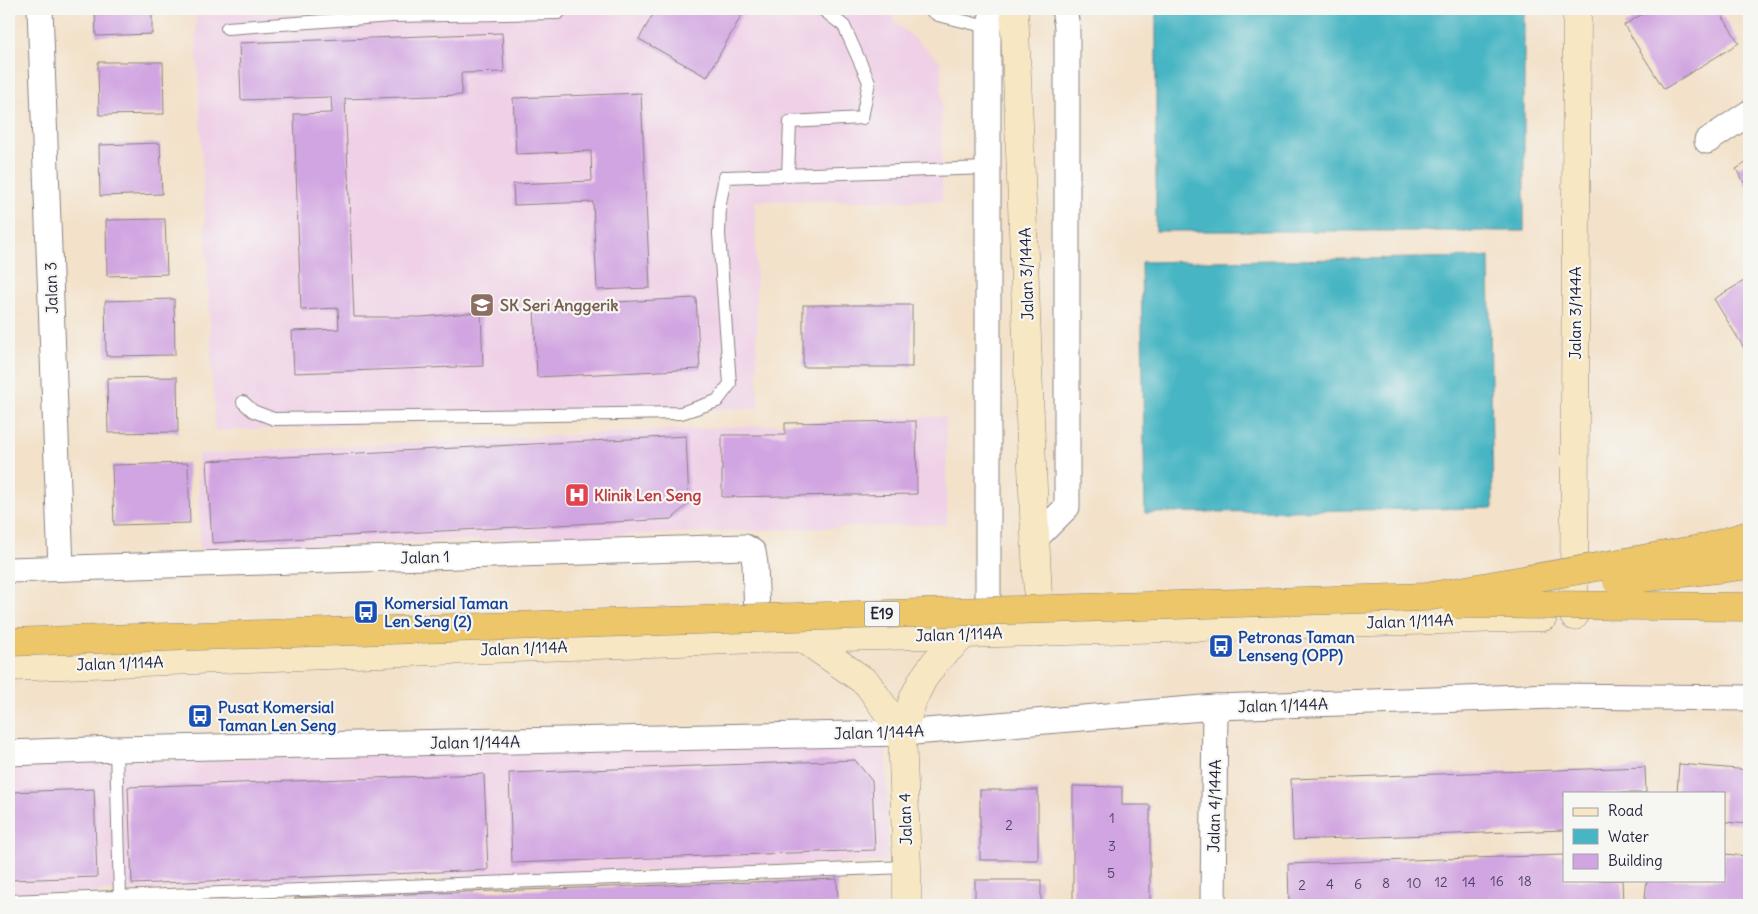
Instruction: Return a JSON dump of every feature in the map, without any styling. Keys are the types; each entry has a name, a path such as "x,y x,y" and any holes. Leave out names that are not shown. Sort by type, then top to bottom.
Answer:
{"highway":[{"name":"E19","path":"9,642 1426,596 1705,548 1749,534"},
{"name":"E19","path":"9,648 1433,604 1749,565"},
{"path":"1433,604 1749,607"}],"street":[{"name":"Jalan 3","path":"40,9 61,568"},
{"name":"Jalan 3/144A","path":"1014,9 1035,539"},
{"path":"1040,632 1035,539 1067,507 1067,27 1064,9"},
{"name":"Jalan 3/144A","path":"1574,616 1577,9"},
{"path":"902,733 914,697 936,660 976,634 991,18"},
{"path":"1707,141 1749,113"},
{"name":"Jalan 1","path":"9,570 745,547 753,552 755,564 758,639"},
{"name":"Jalan 1/114A","path":"9,667 758,639 1574,616 1749,614"},
{"path":"804,639 866,683 902,733"},
{"name":"Jalan 1/144A","path":"9,753 116,749 902,733 1215,707 1553,696 1749,698"},
{"name":"Jalan 4/144A","path":"1213,905 1215,707"},
{"name":"Jalan 4","path":"902,733 907,905"}],"lane":[{"path":"227,28 392,16 558,12 564,9"},
{"path":"788,176 790,122 862,118 864,109 869,82 844,26 822,9"},
{"path":"929,9 938,15 991,18"},
{"path":"243,402 253,411 274,418 681,413 717,401 730,384 719,234 720,203 725,178 988,168"},
{"path":"116,749 120,897"},
{"path":"9,901 907,867"}],"shaded area":[{"name":"SK Seri Anggerik","path":"195,9 894,9 894,21 941,62 942,201 755,201 758,408 215,431"},
{"path":"946,416 947,524 200,549 198,454"},
{"path":"886,744 888,861 9,895 9,764"}],"water":[{"path":"1156,9 1524,9 1524,231 1156,231"},
{"path":"1489,257 1493,508 1145,513 1141,262"}],"building":[{"path":"95,9 152,9 152,34 96,36"},
{"path":"656,9 745,9 707,77 639,39"},
{"path":"1651,9 1718,9 1739,43 1664,89 1624,25"},
{"path":"502,33 504,72 461,73 462,95 345,99 354,317 422,317 481,312 483,366 294,373 292,331 339,329 338,308 301,310 294,114 332,113 331,97 241,100 239,43"},
{"path":"98,62 163,62 164,114 99,115"},
{"path":"641,93 650,288 597,290 593,202 514,205 513,184 592,181 591,151 516,154 513,98"},
{"path":"160,143 162,194 100,196 99,145"},
{"path":"1749,161 1749,191 1736,169"},
{"path":"165,219 167,274 107,276 106,220"},
{"path":"1749,278 1749,356 1714,299"},
{"path":"696,298 700,369 537,377 534,306"},
{"path":"174,299 175,355 106,356 105,301"},
{"path":"803,305 912,305 912,367 803,367"},
{"path":"177,377 178,432 108,433 107,378"},
{"path":"916,421 917,494 722,497 722,435 785,435 785,423"},
{"path":"686,436 689,503 672,519 212,543 207,461"},
{"path":"188,463 190,523 114,525 112,465"},
{"path":"855,760 872,781 875,850 512,863 509,773"},
{"path":"1679,764 1749,770 1749,824 1726,822 1726,792 1677,792"},
{"path":"1645,767 1646,792 1563,792 1563,830 1293,840 1291,779"},
{"path":"484,774 488,870 132,884 128,787"},
{"path":"1073,786 1122,787 1122,805 1150,805 1150,905 1073,905"},
{"path":"94,789 97,877 9,880 9,792"},
{"path":"980,790 1038,790 1038,860 980,860"},
{"path":"1726,854 1749,856 1749,905 1644,905 1647,882 1726,882"},
{"path":"1563,855 1563,882 1622,882 1623,905 1289,905 1288,864"},
{"path":"837,879 838,905 295,905 295,898"},
{"path":"975,880 1041,880 1041,905 975,905"},
{"path":"266,901 266,905 161,905 161,904"}],"place":[{"name":"SK Seri Anggerik","path":"482,305"},
{"name":"Klinik Len Seng","path":"577,495"},
{"name":"Komersial Taman Len Seng (2)","path":"366,612"},
{"name":"Petronas Taman Lenseng (OPP)","path":"1221,646"},
{"name":"Pusat Komersial Taman Len Seng","path":"200,716"}]}
